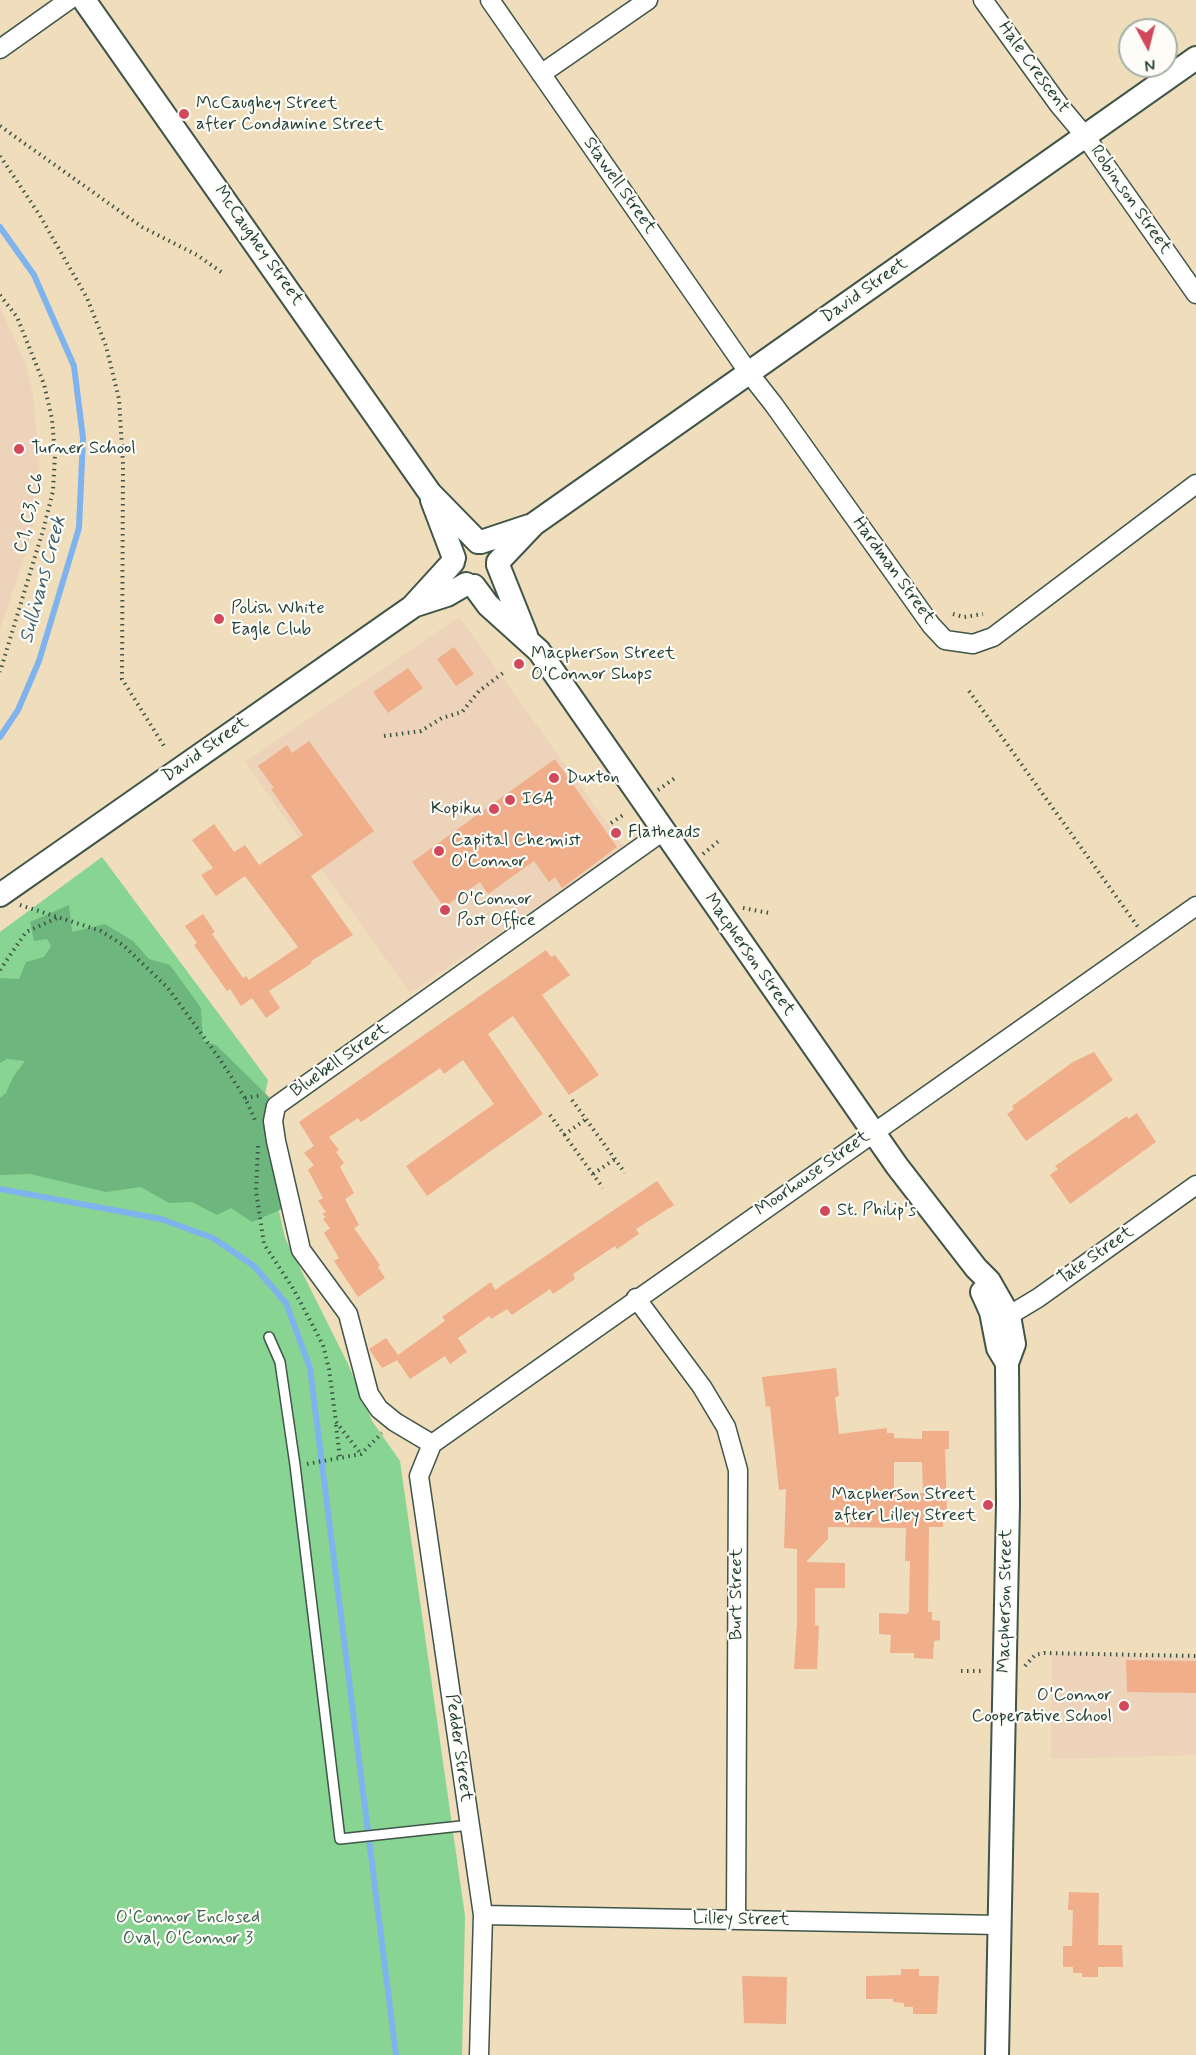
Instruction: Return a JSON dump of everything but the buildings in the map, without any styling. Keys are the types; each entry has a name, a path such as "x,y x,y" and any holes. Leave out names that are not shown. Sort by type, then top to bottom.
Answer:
{"street":[{"path":"0,49 69,0"},
{"name":"McCaughey Street","path":"84,0 430,493 479,542"},
{"name":"Stawell Street","path":"490,0 749,373"},
{"path":"542,74 648,0"},
{"name":"Hale Crescent","path":"983,0 1059,105 1085,136"},
{"name":"David Street","path":"498,564 534,524 1196,58"},
{"name":"Robinson Street","path":"1085,136 1196,294"},
{"name":"Hardman Street","path":"749,373 931,626 945,640 973,644 993,637 1196,484"},
{"name":"McCaughey Street","path":"430,493 454,560"},
{"name":"David Street","path":"479,542 534,524"},
{"path":"479,542 491,548 498,564 491,579 470,585 455,573 454,560 463,545 479,542"},
{"name":"David Street","path":"9,899 411,607 454,560"},
{"name":"Macpherson Street","path":"498,564 528,639 874,1132 976,1268 977,1284 988,1303 1002,1320 998,1348 1007,1363 1008,1504 998,2055"},
{"name":"David Street","path":"411,607 470,585"},
{"name":"Macpherson Street","path":"470,585 488,605 528,639"},
{"name":"Bluebell Street","path":"432,1444 395,1422 379,1409 369,1394 348,1314 301,1250 276,1141 273,1121 276,1106 662,832"},
{"name":"Moorhouse Street","path":"432,1444 1196,906"},
{"name":"Tate Street","path":"1002,1320 1196,1185"},
{"name":"Burt Street","path":"636,1299 702,1387 726,1427 738,1470 736,1920"},
{"name":"Pedder Street","path":"432,1444 419,1476 483,1915 479,2055"},
{"name":"Lilley Street","path":"483,1915 999,1925"}],"lane":[{"path":"269,1337 280,1362 295,1465 340,1839 470,1825"},
{"path":"295,1465 306,1464"}],"path":[{"path":"0,126 142,227 197,255 224,274"},
{"path":"0,156 39,214 87,298 106,346 120,399 123,464 122,679 164,746"},
{"name":"C1, C3, C6","path":"0,295 17,317 44,384 52,419 56,455 53,491 44,527 0,672"},
{"path":"953,614 964,617 983,614"},
{"path":"384,736 421,731 442,718 462,712 479,691 503,673"},
{"path":"969,691 1125,906 1147,940"},
{"path":"652,794 675,778"},
{"path":"611,823 626,813"},
{"path":"9,899 101,932 123,945 168,988 245,1098 258,1134 255,1179 264,1244 294,1290 323,1345 329,1369 339,1460"},
{"path":"0,970 26,932 57,917"},
{"path":"245,1098 272,1090"},
{"path":"572,1100 625,1173"},
{"path":"550,1115 603,1188"},
{"path":"564,1135 586,1119"},
{"path":"258,1134 276,1141"},
{"path":"592,1174 615,1159"},
{"path":"336,1422 361,1454"},
{"path":"306,1464 339,1460 361,1454 385,1429"},
{"path":"1020,1670 1035,1655 1044,1653 1196,1656"},
{"path":"961,1671 988,1671"}],"shaded area":[{"name":"Turner School","path":"0,307 25,362 33,394 40,475 35,516 27,548 0,630"},
{"path":"459,617 625,848 410,993 245,762"},
{"name":"O'Connor Cooperative School","path":"1052,1654 1196,1657 1196,1755 1051,1759"}],"green space":[{"name":"O'Connor Enclosed Oval, O'Connor 3","path":"102,857 268,1080 261,1112 264,1145 285,1238 348,1364 372,1421 400,1461 465,1916 462,2055 0,2055 0,932"},
{"path":"69,905 72,932 105,924 133,941 149,959 170,965 201,1008 203,1041 216,1045 269,1097 267,1116 282,1209 252,1222 231,1208 217,1215 192,1202 169,1203 141,1187 106,1192 30,1174 0,1175 0,1098 6,1093 13,1077 25,1061 7,1059 0,1063 0,978 19,979 26,962 44,957 51,946 47,939 34,941 30,922"}],"waterway":[{"name":"Sullivans Creek","path":"0,227 34,275 74,366 83,438 79,528 39,661 18,710 0,737"},
{"path":"0,1189 161,1219 213,1238 254,1266 286,1303 310,1368 396,2055"}],"place":[{"name":"McCaughey Street after Condamine Street","path":"184,114"},
{"name":"Turner School","path":"19,449"},
{"name":"Polish White Eagle Club","path":"219,619"},
{"name":"Macpherson Street O'Connor Shops","path":"519,664"},
{"name":"Duxton","path":"554,778"},
{"name":"IGA","path":"510,800"},
{"name":"Kopiku","path":"494,809"},
{"name":"Flatheads","path":"616,833"},
{"name":"Capital Chemist O'Connor","path":"439,851"},
{"name":"O'Connor Post Office","path":"445,910"},
{"name":"St. Philip's","path":"825,1211"},
{"name":"Macpherson Street after Lilley Street","path":"988,1505"},
{"name":"O'Connor Cooperative School","path":"1124,1706"}]}
